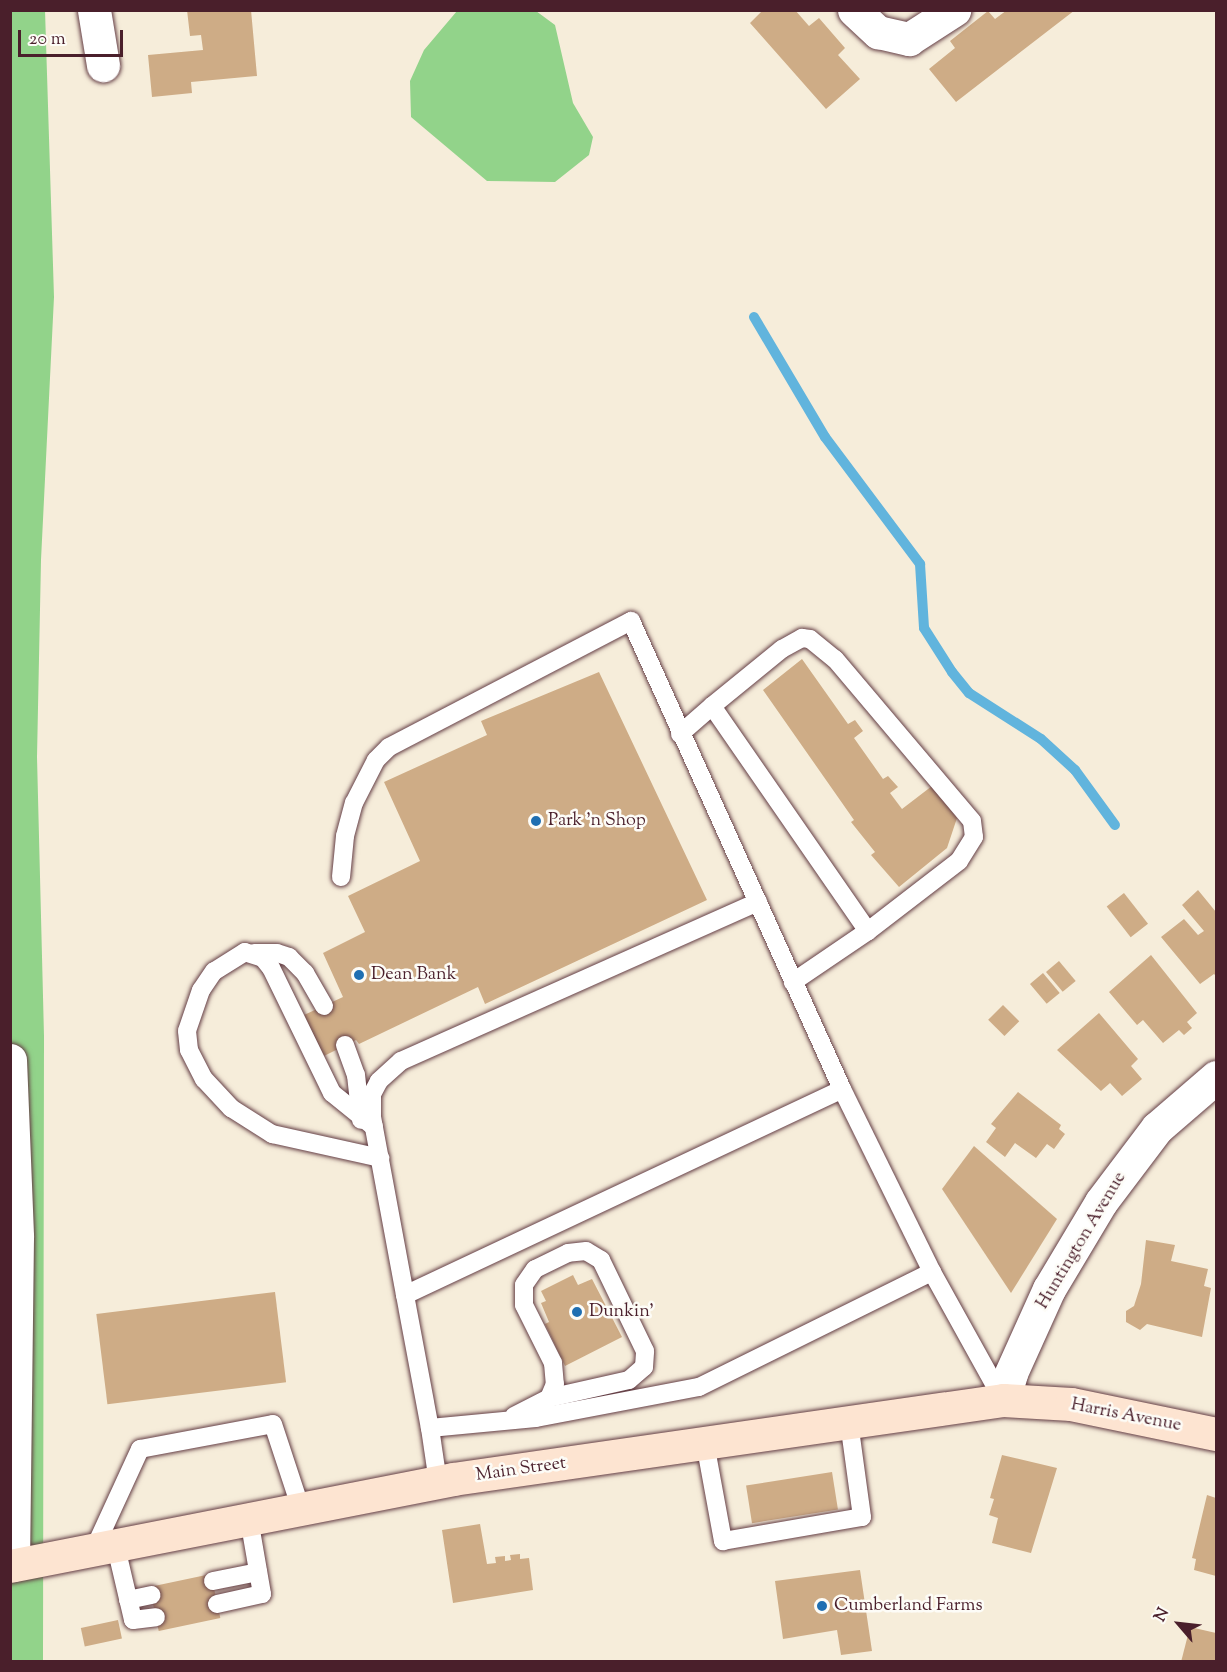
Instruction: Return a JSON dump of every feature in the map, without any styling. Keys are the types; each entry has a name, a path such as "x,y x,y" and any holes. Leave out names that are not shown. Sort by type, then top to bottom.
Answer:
{"main road":[{"name":"Main Street","path":"12,1565 105,1545 438,1482 849,1422 1019,1400"},
{"name":"Harris Avenue","path":"1019,1400 1216,1434"}],"street":[{"path":"94,10 103,65"},
{"path":"854,10 878,32 909,39 954,10"},
{"path":"10,1060 17,1238 12,1565"},
{"name":"Huntington Avenue","path":"1019,1400 1011,1373 1049,1289 1101,1202 1157,1128 1216,1077"}],"lane":[{"path":"341,877 345,836 354,803 376,760 389,747 631,621 842,1089 932,1272 1019,1400"},
{"path":"680,734 782,649 802,638 810,639 835,659 972,821 974,837 959,861 868,930 793,982"},
{"path":"712,706 868,930"},
{"path":"368,1124 372,1094 379,1081 401,1061 758,902"},
{"path":"254,953 271,968 332,1093 368,1124"},
{"path":"324,1006 305,973 289,957 278,953 254,953 231,959 214,971 201,990 187,1031 196,1066 231,1107 272,1134 380,1158"},
{"path":"345,1045 380,1158 438,1482"},
{"path":"405,1295 842,1089"},
{"path":"504,1421 549,1398 629,1380 646,1361 640,1340 601,1260 585,1251 568,1253 535,1269 524,1285 524,1305 553,1363 555,1384 549,1398"},
{"path":"430,1428 504,1421 620,1404 699,1387 932,1272"},
{"path":"705,1443 723,1541 862,1517 849,1422"},
{"path":"156,1617 133,1620 128,1600 105,1545 140,1449 273,1424 301,1509"},
{"path":"218,1604 262,1594 249,1519"},
{"path":"213,1581 258,1572"},
{"path":"128,1600 151,1595"}],"green space":[{"path":"45,10 54,297 41,560 37,757 44,1036 43,1661 11,1662 10,11"},
{"path":"457,11 536,11 555,25 573,103 593,137 589,155 555,182 487,181 411,117 410,81 424,50"}],"building":[{"path":"187,10 251,10 257,76 191,82 192,93 152,97 148,55 203,50 201,35 190,36"},
{"path":"763,10 795,10 809,26 819,18 845,48 838,55 860,79 826,109 750,23"},
{"path":"1007,10 1075,10 956,102 929,69 955,48 950,41 988,11 995,19"},
{"path":"802,659 848,724 855,720 863,731 854,738 883,779 888,776 898,787 890,793 902,809 932,786 957,818 947,848 899,887 871,855 875,852 851,822 854,820 763,690"},
{"name":"Park 'n Shop","path":"599,672 707,900 485,1004 478,987 359,1044 356,1040 324,1056 304,1015 343,997 323,953 365,932 348,896 420,861 384,782 487,735 481,721"},
{"path":"1198,890 1216,912 1216,976 1214,974 1200,984 1161,937 1184,919 1198,935 1204,931 1182,905"},
{"path":"1124,893 1148,924 1131,937 1107,907"},
{"path":"1151,955 1197,1013 1187,1022 1192,1028 1184,1035 1179,1030 1163,1043 1143,1020 1137,1025 1109,992"},
{"path":"1059,961 1076,981 1063,992 1046,972"},
{"path":"1043,973 1060,993 1047,1004 1030,984"},
{"path":"1003,1005 1019,1021 1004,1036 988,1020"},
{"path":"1099,1013 1138,1059 1131,1066 1142,1079 1122,1096 1110,1083 1101,1091 1057,1050"},
{"path":"1018,1092 1061,1125 1059,1129 1065,1134 1054,1149 1047,1144 1036,1158 1015,1143 1005,1157 986,1142 996,1128 991,1124"},
{"path":"974,1146 1057,1219 1011,1293 942,1189"},
{"path":"1146,1240 1175,1245 1171,1261 1208,1269 1204,1286 1211,1288 1202,1337 1147,1324 1140,1330 1126,1322 1126,1311 1134,1306 1141,1284"},
{"name":"Dunkin'","path":"573,1275 578,1285 592,1279 622,1337 565,1366 545,1324 549,1322 541,1303 546,1301 541,1291"},
{"path":"275,1292 286,1382 107,1404 96,1314"},
{"path":"1002,1455 1057,1468 1031,1553 992,1543 998,1518 989,1515 994,1499 990,1498"},
{"path":"832,1472 838,1510 752,1523 746,1486"},
{"path":"1207,1495 1216,1498 1216,1576 1194,1570 1196,1559 1192,1558"},
{"path":"480,1524 487,1564 496,1563 495,1557 505,1556 505,1561 511,1560 510,1555 520,1554 520,1559 529,1558 533,1590 453,1603 442,1530"},
{"name":"Cumberland Farms","path":"860,1570 872,1651 841,1655 837,1630 783,1639 775,1581"},
{"path":"211,1574 220,1618 159,1631 149,1587"},
{"path":"118,1620 122,1639 85,1646 81,1628"},
{"path":"1190,1627 1216,1633 1216,1662 1181,1662"}],"waterway":[{"path":"754,317 825,437 920,564 924,628 952,672 969,693 1041,739 1075,770 1115,825"}],"place":[{"name":"Park 'n Shop","path":"536,821"},
{"name":"Dean Bank","path":"359,975"},
{"name":"Dunkin'","path":"577,1312"},
{"name":"Cumberland Farms","path":"822,1606"}]}
